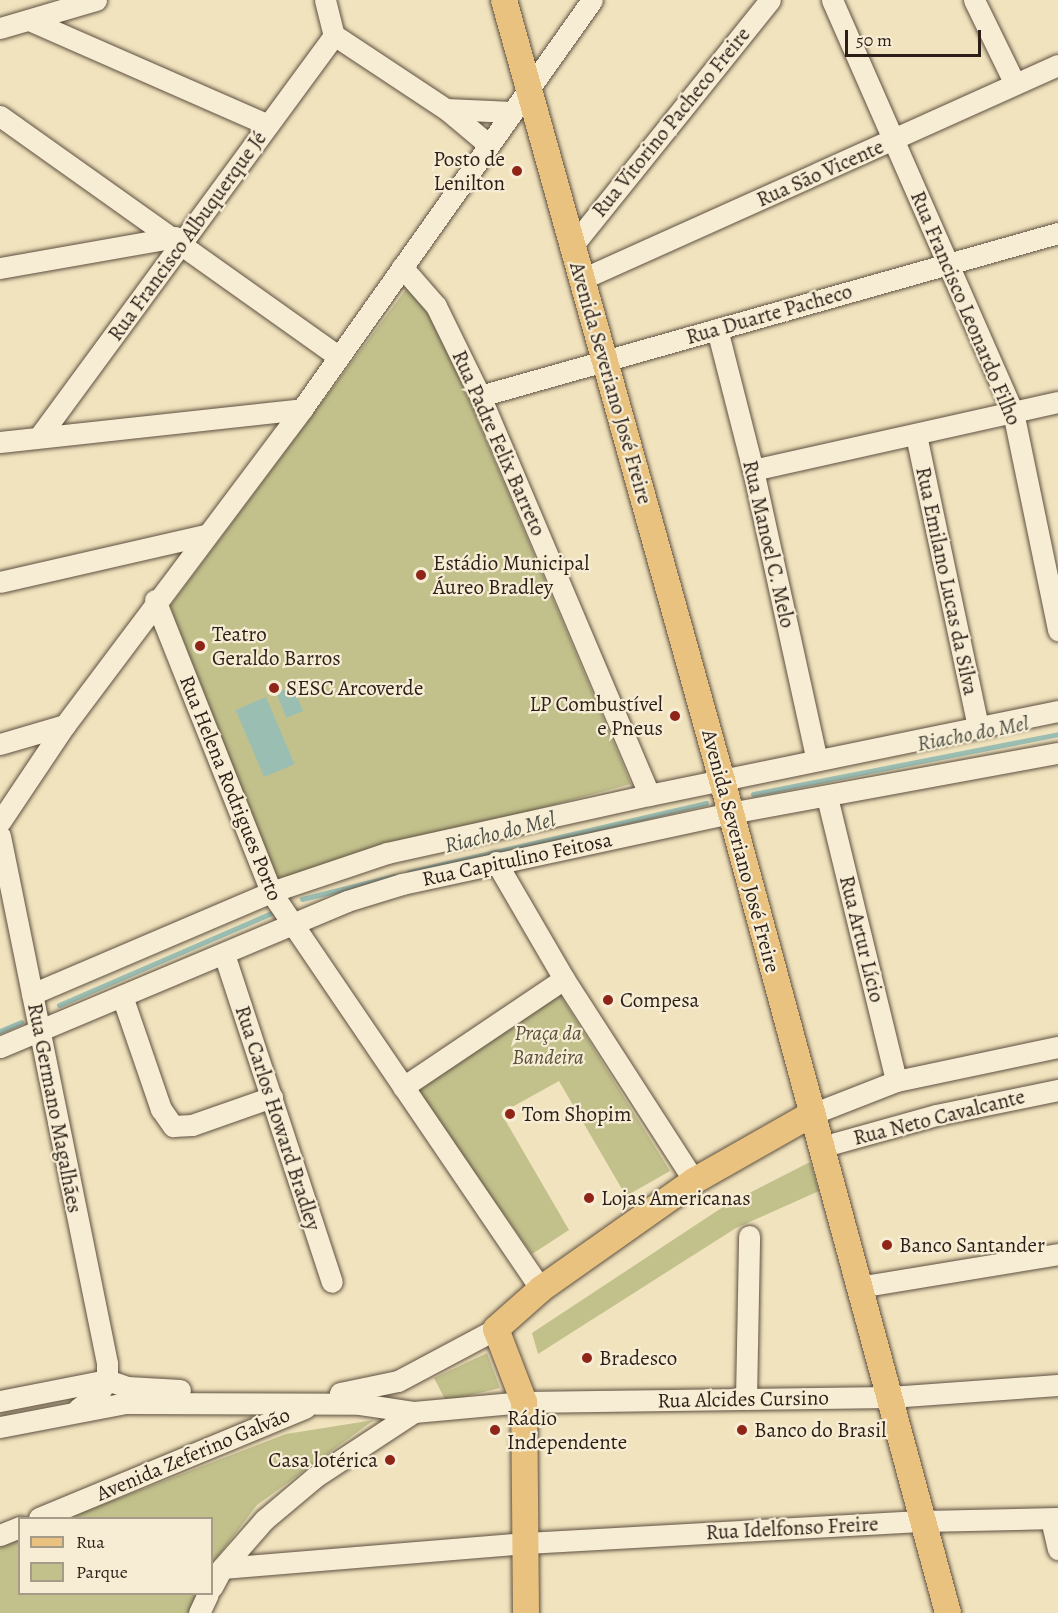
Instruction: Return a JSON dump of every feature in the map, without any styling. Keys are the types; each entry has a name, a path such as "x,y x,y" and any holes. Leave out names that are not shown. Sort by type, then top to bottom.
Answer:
{"main road":[{"name":"Avenida Severiano José Freire","path":"504,0 722,780 948,1613"},
{"path":"525,1613 524,1402 496,1329 541,1289 694,1181 812,1114"}],"street":[{"path":"0,28 96,0"},
{"path":"326,0 334,35 446,109 489,145"},
{"path":"0,822 65,725 155,600 302,409 592,0"},
{"name":"Rua Vitorino Pacheco Freire","path":"573,245 770,0"},
{"name":"Rua Francisco Leonardo Filho","path":"832,0 1014,412 1058,630"},
{"path":"974,0 1015,84"},
{"path":"29,20 268,125"},
{"name":"Rua Francisco Albuquerque Jé","path":"39,437 179,240 334,35"},
{"name":"Rua São Vicente","path":"582,279 895,140 1058,64"},
{"path":"446,109 512,112"},
{"path":"0,116 179,240 338,356"},
{"name":"Rua Duarte Pacheco","path":"480,396 1058,232"},
{"path":"0,268 179,240"},
{"name":"Rua Padre Felix Barreto","path":"402,267 436,306 480,396 649,795"},
{"name":"Rua Manoel C. Melo","path":"717,329 753,470 817,760"},
{"path":"753,470 1058,402"},
{"path":"0,442 302,409"},
{"name":"Rua Emilano Lucas da Silva","path":"916,435 978,727"},
{"path":"0,582 205,535"},
{"name":"Rua Helena Rodrigues Porto","path":"155,600 271,892 291,925 403,1087"},
{"name":"Rua Capitulino Feitosa","path":"32,994 271,892 387,853 649,795 1058,711"},
{"path":"0,744 65,725"},
{"name":"Rua Capitulino Feitosa","path":"0,1047 374,892 496,862 730,813 1058,753"},
{"name":"Rua Artur Lício","path":"827,797 897,1081"},
{"name":"Rua Germano Magalhães","path":"0,836 40,1030 107,1380"},
{"path":"496,862 564,979 694,1181"},
{"name":"Rua Carlos Howard Bradley","path":"224,954 332,1282"},
{"path":"541,1289 403,1087 564,979"},
{"path":"122,996 161,1109 173,1126 192,1125 272,1097"},
{"name":"Rua Neto Cavalcante","path":"812,1114 897,1081 1058,1047"},
{"name":"Rua Neto Cavalcante","path":"821,1147 936,1115 1058,1090"},
{"path":"746,1399 749,1236"},
{"path":"860,1287 1058,1254"},
{"path":"0,1401 107,1380 127,1387 204,1391 362,1391 398,1381 496,1329"},
{"path":"75,1411 92,1401 107,1380"},
{"name":"Rua Alcides Cursino","path":"414,1412 524,1402 890,1397 1058,1384"},
{"path":"0,1427 126,1403 360,1404 414,1412"},
{"name":"Avenida Zeferino Galvão","path":"41,1517 314,1404"},
{"path":"213,1585 222,1568 264,1520 315,1477 414,1412"},
{"path":"1054,1519 1058,1549"},
{"name":"Rua Idelfonso Freire","path":"222,1568 526,1543 924,1521 1054,1519"},
{"path":"0,1535 18,1528"},
{"path":"199,1613 207,1595"}],"green space":[{"path":"407,288 433,315 631,784 277,879 170,606"},
{"name":"Praça da Bandeira","path":"559,993 670,1171 626,1196 559,1081 501,1113 569,1230 532,1254 417,1091"},
{"path":"810,1162 819,1191 736,1228 538,1354 532,1333 726,1205"},
{"path":"487,1353 500,1388 446,1401 434,1378"},
{"path":"374,1420 257,1505 213,1563 213,1517 71,1517 286,1434"},
{"path":"18,1539 18,1595 197,1595 189,1613 0,1613 0,1547"}],"water":[{"path":"293,686 303,711 286,718 276,693"},
{"path":"266,697 295,764 264,777 236,710"}],"waterway":[{"name":"Riacho do Mel","path":"753,794 1058,734"},
{"name":"Riacho do Mel","path":"409,872 706,803"},
{"name":"Riacho do Mel","path":"302,899 394,876"},
{"name":"Riacho do Mel","path":"59,1005 272,913"},
{"name":"Riacho do Mel","path":"0,1031 21,1022"}],"place":[{"name":"Posto de Lenilton","path":"517,171"},
{"name":"Estádio Municipal Áureo Bradley","path":"421,575"},
{"name":"Teatro Geraldo Barros","path":"200,646"},
{"name":"SESC Arcoverde","path":"274,688"},
{"name":"LP Combustível e Pneus","path":"675,716"},
{"name":"Compesa","path":"608,1000"},
{"name":"Tom Shopim","path":"510,1114"},
{"name":"Lojas Americanas","path":"589,1198"},
{"name":"Banco Santander","path":"887,1245"},
{"name":"Bradesco","path":"587,1358"},
{"name":"Rádio Independente","path":"495,1430"},
{"name":"Banco do Brasil","path":"742,1430"},
{"name":"Casa lotérica","path":"390,1460"}]}
